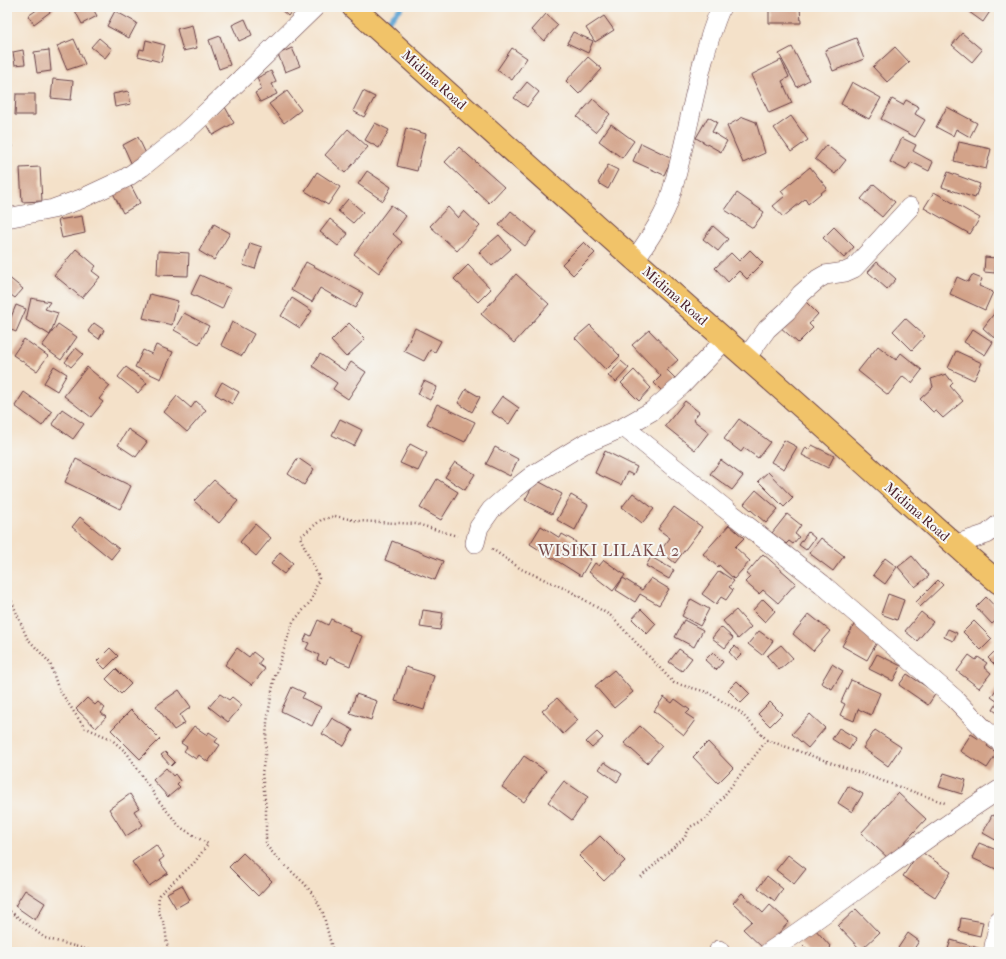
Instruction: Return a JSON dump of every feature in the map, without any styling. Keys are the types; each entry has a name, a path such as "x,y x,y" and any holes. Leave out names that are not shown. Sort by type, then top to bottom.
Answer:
{"main road":[{"name":"Midima Road","path":"353,7 634,260 746,358 954,545 999,583"}],"street":[{"path":"7,218 52,209 81,199 126,178 182,135 315,7"},
{"path":"634,260 654,231 667,206 684,142 704,54 720,7"},
{"path":"746,358 767,329 787,311 801,294 818,279 825,275 845,272 854,268 910,207"},
{"path":"475,543 479,527 491,510 534,475 584,444 624,427 652,411 681,386 725,340"},
{"path":"624,427 822,584 955,699 984,729 999,741"},
{"path":"954,545 987,534 999,524"},
{"path":"769,952 804,929 966,811 999,790"},
{"path":"993,952 999,920"}],"path":[{"path":"333,952 323,913 315,897 304,883 266,845 266,808 262,773 265,756 267,722 274,679 293,622 311,601 319,578 300,537 321,520 335,516 358,521 418,524 449,533 494,550 521,569 570,591 611,616 674,683 707,692 740,712 767,740 966,811"},
{"path":"7,590 27,638 50,663 58,688 84,727 111,739 127,753 158,800 180,827 208,844 194,864 159,895 158,910 165,926 168,952"},
{"path":"641,877 685,837 690,828 706,819 767,740"},
{"path":"7,909 45,938 96,952"}],"building":[{"path":"41,7 53,7 54,9 34,24 28,16"},
{"path":"73,7 92,7 97,16 82,24"},
{"path":"282,7 295,7 288,16 280,9"},
{"path":"769,7 800,7 801,23 769,23"},
{"path":"967,7 993,7 983,22 965,9"},
{"path":"993,7 999,7 999,12"},
{"path":"115,11 137,23 129,38 107,26"},
{"path":"546,14 558,25 544,41 532,30"},
{"path":"604,16 614,30 595,42 586,28"},
{"path":"245,19 252,35 239,41 232,25"},
{"path":"192,25 197,48 183,51 177,29"},
{"path":"573,32 593,41 588,53 567,43"},
{"path":"962,33 982,50 972,62 952,45"},
{"path":"220,36 230,65 219,69 209,40"},
{"path":"99,38 112,49 105,58 91,47"},
{"path":"856,38 864,59 833,71 825,50"},
{"path":"74,39 85,64 67,70 57,46"},
{"path":"146,40 165,45 161,62 138,56 140,49 144,50"},
{"path":"792,47 809,80 797,87 779,54"},
{"path":"895,47 909,62 887,82 873,67"},
{"path":"292,48 300,66 285,72 278,54"},
{"path":"512,48 527,58 512,80 497,70"},
{"path":"23,50 25,64 15,65 13,52"},
{"path":"49,50 51,71 37,73 34,52"},
{"path":"588,57 602,69 579,94 566,81"},
{"path":"781,60 789,77 782,81 792,103 769,113 751,75"},
{"path":"271,71 276,82 272,84 277,94 260,102 255,93 262,89 257,78"},
{"path":"53,79 73,81 71,100 51,98"},
{"path":"527,82 539,92 527,107 514,98"},
{"path":"852,82 881,98 869,119 841,104"},
{"path":"128,91 131,104 115,107 113,94"},
{"path":"287,91 301,110 284,123 269,104"},
{"path":"363,91 375,97 364,117 353,111"},
{"path":"16,94 35,94 35,115 15,115"},
{"path":"593,99 610,114 595,132 577,117"},
{"path":"892,99 903,105 906,100 919,107 915,114 925,120 915,137 881,119"},
{"path":"225,107 234,123 213,135 204,119"},
{"path":"947,107 977,123 970,137 956,129 953,136 936,127"},
{"path":"791,116 808,140 791,152 774,128"},
{"path":"708,117 717,122 712,132 727,141 721,152 696,138"},
{"path":"743,117 756,122 765,153 743,163 727,126"},
{"path":"375,123 389,130 379,148 365,140"},
{"path":"611,124 634,141 622,158 599,141"},
{"path":"7,126 12,147 7,148"},
{"path":"406,128 426,134 417,171 397,166"},
{"path":"348,129 368,147 345,173 325,155"},
{"path":"138,137 148,158 132,165 123,145"},
{"path":"902,138 916,145 913,151 933,162 929,171 911,162 906,170 890,162"},
{"path":"959,142 991,149 986,169 954,161"},
{"path":"641,143 672,158 664,175 633,161"},
{"path":"826,145 846,160 835,174 815,159"},
{"path":"459,147 504,187 489,203 445,162"},
{"path":"608,165 618,170 608,189 598,183"},
{"path":"40,167 42,201 22,202 20,168"},
{"path":"810,167 827,188 808,204 805,199 783,217 773,206 785,196 781,191"},
{"path":"367,171 391,187 383,201 358,184"},
{"path":"317,172 340,187 328,205 305,191"},
{"path":"948,172 980,184 975,198 942,187"},
{"path":"128,180 140,203 123,213 111,189"},
{"path":"874,184 895,202 882,217 861,199"},
{"path":"934,192 980,218 970,234 924,208"},
{"path":"737,193 764,212 753,228 725,210"},
{"path":"348,199 363,212 353,223 338,211"},
{"path":"391,205 406,216 393,234 402,242 379,273 354,254"},
{"path":"448,207 458,218 464,211 480,226 457,251 430,226"},
{"path":"511,211 536,232 525,246 499,225"},
{"path":"82,216 85,233 62,238 58,220"},
{"path":"330,219 348,234 338,246 320,232"},
{"path":"214,224 230,233 214,260 199,251"},
{"path":"713,226 728,239 718,251 703,239"},
{"path":"834,227 854,247 844,258 823,238"},
{"path":"499,235 511,249 492,266 479,252"},
{"path":"584,242 595,253 573,275 562,264"},
{"path":"250,243 262,247 255,269 243,265"},
{"path":"76,249 96,266 92,271 100,277 82,298 54,275"},
{"path":"750,250 763,263 747,279 739,271 728,282 715,268 731,253 739,261"},
{"path":"158,251 189,253 188,276 157,275"},
{"path":"985,257 996,258 995,273 984,272"},
{"path":"306,262 363,293 355,308 320,288 312,302 291,290"},
{"path":"877,262 896,279 887,289 868,272"},
{"path":"468,265 491,289 478,302 454,279"},
{"path":"516,274 549,304 514,343 481,314"},
{"path":"200,275 231,289 222,309 191,294"},
{"path":"972,275 982,279 979,286 993,292 985,310 950,294 957,277 968,282"},
{"path":"7,276 23,289 15,298 7,292"},
{"path":"150,294 178,301 172,325 143,318"},
{"path":"31,298 50,302 45,309 58,313 50,335 26,320"},
{"path":"292,298 312,311 300,328 281,316"},
{"path":"804,300 818,314 809,324 813,328 798,343 779,326"},
{"path":"16,305 26,309 16,332 7,327"},
{"path":"996,311 999,314 999,332 994,338 983,328"},
{"path":"184,313 209,326 199,344 174,330"},
{"path":"905,318 925,336 912,350 893,331"},
{"path":"232,322 254,334 242,356 221,345"},
{"path":"94,323 104,330 99,339 88,331"},
{"path":"349,323 365,339 346,357 331,341"},
{"path":"58,324 77,337 61,360 42,346"},
{"path":"590,325 620,356 606,370 575,338"},
{"path":"415,328 441,341 435,352 430,350 424,361 404,351"},
{"path":"973,329 993,342 985,355 964,342"},
{"path":"649,330 678,360 667,370 676,379 663,392 654,383 661,376 632,345"},
{"path":"24,339 48,356 37,371 13,355"},
{"path":"156,345 173,352 161,379 135,367 143,350 152,354"},
{"path":"878,346 896,360 901,353 922,370 912,383 903,376 888,395 858,371"},
{"path":"76,348 83,354 71,367 65,362"},
{"path":"956,351 982,363 974,380 948,368"},
{"path":"320,354 345,371 351,362 366,372 348,399 333,389 337,383 312,366"},
{"path":"621,361 629,368 616,382 608,376"},
{"path":"54,366 67,374 57,391 44,383"},
{"path":"87,367 110,386 99,399 103,402 91,417 64,396"},
{"path":"126,367 147,383 138,393 118,377"},
{"path":"634,370 651,388 639,401 621,383"},
{"path":"946,374 953,383 950,386 963,401 943,418 936,411 933,412 920,399 933,387 931,379"},
{"path":"424,381 437,387 430,400 418,394"},
{"path":"222,382 239,392 232,404 215,394"},
{"path":"466,389 480,397 472,412 458,403"},
{"path":"24,392 52,412 42,426 15,406"},
{"path":"177,396 191,408 196,401 206,410 187,432 164,412"},
{"path":"502,396 519,408 509,424 491,412"},
{"path":"685,401 699,412 693,420 709,432 695,450 665,426"},
{"path":"437,404 475,422 465,442 427,424"},
{"path":"62,409 84,424 73,439 52,424"},
{"path":"340,419 362,430 354,446 332,435"},
{"path":"739,419 770,442 758,458 744,448 741,452 724,439"},
{"path":"128,429 147,442 136,457 118,445"},
{"path":"784,440 797,447 784,469 771,462"},
{"path":"410,444 427,453 418,471 400,463"},
{"path":"812,445 834,456 828,468 802,455 806,447 809,450"},
{"path":"495,447 518,459 510,476 486,464"},
{"path":"605,451 637,467 633,475 627,472 621,485 595,473"},
{"path":"298,458 314,469 304,485 288,474"},
{"path":"76,459 131,486 120,509 65,482"},
{"path":"721,460 743,476 732,490 710,474"},
{"path":"455,462 475,474 465,490 445,477"},
{"path":"768,472 793,498 784,507 758,481"},
{"path":"437,479 458,492 441,520 420,508"},
{"path":"214,480 238,501 219,523 194,501"},
{"path":"536,480 562,494 552,514 525,500"},
{"path":"756,490 778,509 766,523 744,504"},
{"path":"633,493 654,509 642,523 622,507"},
{"path":"571,495 588,505 575,530 557,520"},
{"path":"674,507 702,527 675,563 660,551 670,538 658,529"},
{"path":"787,514 801,525 795,534 799,537 793,544 789,541 786,544 772,533"},
{"path":"80,517 119,549 111,559 72,527"},
{"path":"255,524 271,538 256,556 240,542"},
{"path":"729,525 744,538 735,547 750,561 734,579 719,565 718,567 703,554"},
{"path":"541,526 560,538 562,534 576,542 573,547 591,559 581,576 530,544"},
{"path":"808,532 815,538 806,550 799,545"},
{"path":"821,538 844,556 833,571 809,553"},
{"path":"392,541 443,561 435,580 385,560"},
{"path":"280,552 293,563 284,574 271,564"},
{"path":"763,554 796,583 778,603 763,590 759,594 745,582 750,577 746,574"},
{"path":"912,556 929,576 915,587 898,567"},
{"path":"651,557 674,570 669,579 646,566"},
{"path":"885,558 897,567 885,584 873,575"},
{"path":"604,560 625,575 613,591 589,572 595,563 599,566"},
{"path":"719,571 734,581 729,587 733,590 726,600 721,597 716,604 702,594"},
{"path":"623,578 642,590 651,578 669,589 659,605 640,594 635,602 616,590"},
{"path":"938,580 943,585 920,607 916,602"},
{"path":"888,594 904,600 897,620 881,614"},
{"path":"986,597 999,611 999,618 992,624 976,607"},
{"path":"691,599 709,609 700,626 682,616"},
{"path":"763,599 775,611 765,622 753,610"},
{"path":"641,609 656,624 647,634 632,619"},
{"path":"423,610 443,613 440,630 420,627"},
{"path":"736,610 751,627 738,639 723,621"},
{"path":"921,612 933,622 917,641 905,631"},
{"path":"809,614 830,631 813,651 793,634"},
{"path":"331,619 350,628 349,631 362,636 350,666 329,657 326,664 317,660 319,655 306,649 309,643 304,641 307,634 311,636 318,620 328,625"},
{"path":"684,620 703,630 694,647 675,637"},
{"path":"974,621 992,639 981,650 963,632"},
{"path":"855,623 880,637 867,660 842,646"},
{"path":"721,627 733,638 725,648 712,638"},
{"path":"948,629 957,633 953,641 944,637"},
{"path":"759,631 773,641 762,655 748,644"},
{"path":"781,645 793,658 779,670 767,656"},
{"path":"735,646 742,654 736,660 729,652"},
{"path":"999,647 999,669 988,658"},
{"path":"110,648 118,656 105,669 97,661"},
{"path":"237,648 249,657 253,652 262,659 258,664 265,669 252,685 225,665"},
{"path":"679,649 692,658 682,671 669,662"},
{"path":"713,652 723,662 716,670 705,660"},
{"path":"877,654 901,666 893,681 869,669"},
{"path":"969,655 976,660 978,657 987,663 984,667 991,673 979,688 957,671"},
{"path":"832,664 843,671 832,689 821,683"},
{"path":"406,667 434,676 424,710 395,701"},
{"path":"116,669 131,684 121,694 106,679"},
{"path":"614,670 633,692 614,708 595,686"},
{"path":"907,674 936,693 928,705 899,685"},
{"path":"851,680 880,693 871,715 858,709 854,721 840,715 845,704 841,702"},
{"path":"737,681 750,694 741,703 728,690"},
{"path":"999,685 999,714 993,710 998,702 991,697"},
{"path":"292,687 305,693 302,698 321,707 312,726 281,711"},
{"path":"179,690 191,707 180,715 185,723 174,730 156,706"},
{"path":"220,694 229,700 232,697 242,705 228,722 209,707"},
{"path":"356,694 377,701 371,720 350,713"},
{"path":"664,697 672,703 675,699 690,710 686,714 695,720 684,735 654,711"},
{"path":"87,698 95,705 98,702 105,708 101,713 106,717 96,728 76,709"},
{"path":"557,698 578,720 563,734 542,711"},
{"path":"770,702 782,714 770,726 758,714"},
{"path":"131,710 160,739 140,759 111,730"},
{"path":"810,714 825,728 808,748 792,734"},
{"path":"332,718 353,730 344,746 322,734"},
{"path":"194,726 207,735 209,732 218,738 215,742 220,745 208,762 199,755 196,759 184,751 187,747 181,743"},
{"path":"640,726 662,746 647,763 624,743"},
{"path":"839,728 856,738 849,750 832,739"},
{"path":"875,730 901,747 888,766 863,748"},
{"path":"597,732 603,738 592,748 586,742"},
{"path":"971,734 979,739 981,736 990,742 987,746 997,753 987,768 960,751"},
{"path":"708,742 733,768 718,783 693,757"},
{"path":"165,752 175,762 171,766 161,755"},
{"path":"524,756 546,771 524,802 502,787"},
{"path":"604,762 622,774 617,782 599,769"},
{"path":"166,768 173,776 175,774 180,781 177,784 180,787 168,797 153,780"},
{"path":"944,773 966,780 962,794 939,787"},
{"path":"564,781 588,797 572,820 548,802"},
{"path":"848,786 863,794 852,812 838,803"},
{"path":"898,793 926,819 889,859 861,833"},
{"path":"130,794 139,808 134,811 143,825 126,836 109,809"},
{"path":"992,815 999,818 999,842 983,833"},
{"path":"600,836 625,861 604,881 579,856"},
{"path":"979,843 999,851 999,862 996,869 972,858"},
{"path":"156,845 164,857 159,861 168,873 149,886 132,862"},
{"path":"920,851 951,872 935,897 903,876"},
{"path":"243,853 272,881 258,896 229,867"},
{"path":"788,855 806,869 794,884 776,870"},
{"path":"767,876 783,889 775,901 758,888"},
{"path":"182,885 190,900 176,908 167,893"},
{"path":"25,890 45,903 35,920 15,906"},
{"path":"742,893 763,913 770,905 789,922 764,949 743,929 752,921 733,903"},
{"path":"856,909 879,933 861,950 838,926"},
{"path":"961,918 983,922 980,936 959,931"},
{"path":"814,928 831,947 826,952 809,952 799,942"},
{"path":"908,933 919,941 912,952 903,952 898,948"},
{"path":"951,940 985,950 985,952 947,952"}],"waterway":[{"path":"389,20 402,7"}],"district":[{"name":"WISIKI LILAKA 2","path":"609,550"}]}
